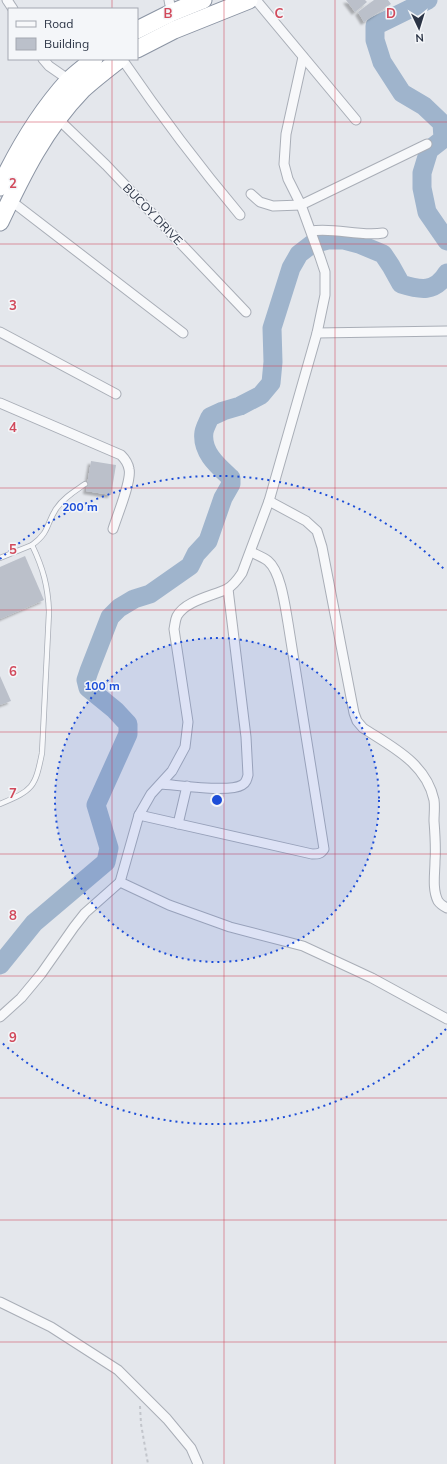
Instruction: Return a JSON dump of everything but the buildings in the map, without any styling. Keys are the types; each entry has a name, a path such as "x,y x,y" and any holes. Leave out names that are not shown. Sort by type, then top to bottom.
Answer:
{"highway":[{"path":"138,29 170,7 203,0"},
{"path":"138,48 174,30 249,0"},
{"path":"2,177 24,141 52,114 76,85 93,60"},
{"path":"76,85 119,60"},
{"path":"0,222 10,200 42,142 52,114"}],"street":[{"path":"256,0 356,120"},
{"path":"170,7 174,30"},
{"path":"0,1017 21,998 41,974 85,913 120,882 139,815 146,802 172,771 185,747 188,722 174,629 177,616 185,608 197,601 228,589 236,583 251,552 269,501 317,333 325,295 325,272 302,205 288,179 284,157 286,134 303,58"},
{"path":"44,60 49,66 76,85"},
{"path":"122,60 195,160 240,215"},
{"name":"BUCOY DRIVE","path":"52,114 150,211 246,312"},
{"path":"251,194 260,202 273,206 302,205 427,144"},
{"path":"10,200 183,333"},
{"path":"311,231 322,229 352,233 383,233"},
{"path":"317,333 447,331"},
{"path":"0,332 116,394"},
{"path":"0,403 121,456 126,461 130,470 128,481 113,529"},
{"path":"269,501 306,521 317,531 322,547 354,713 357,721 363,728 406,757 420,770 428,781 434,801 434,882 438,901 442,906 447,908"},
{"path":"139,815 312,854 319,854 324,848 282,591 275,571 269,562 263,557 251,552"},
{"path":"161,784 225,789 236,788 243,785 246,781 248,775 246,737 228,589"},
{"path":"178,824 187,786"},
{"path":"120,882 176,908 230,927 303,946 372,978 447,1019"},
{"path":"0,1302 51,1327 118,1370 167,1418 191,1448 198,1464"}],"lane":[{"path":"0,558 32,545 42,538 55,510 61,502 85,484"},
{"path":"0,804 27,791 35,781 42,753 48,594 42,567 32,545"}],"path":[{"path":"139,1390 141,1424 148,1464"}],"waterway":[{"path":"428,0 375,26 375,40 382,62 402,93 424,106 442,123 443,139 429,150 422,173 422,188 427,212 447,241"},
{"path":"0,965 34,923 106,862 109,848 96,805 128,734 128,724 115,710 88,688 86,680 110,617 119,608 134,599 150,594 190,566 196,554 208,541 223,498 231,484 231,478 216,463 208,452 205,446 204,430 210,417 240,406 261,395 271,383 273,362 272,328 291,268 299,254 312,244 328,240 344,240 359,244 383,254 401,284 415,288 432,287 437,284 447,273"}]}
